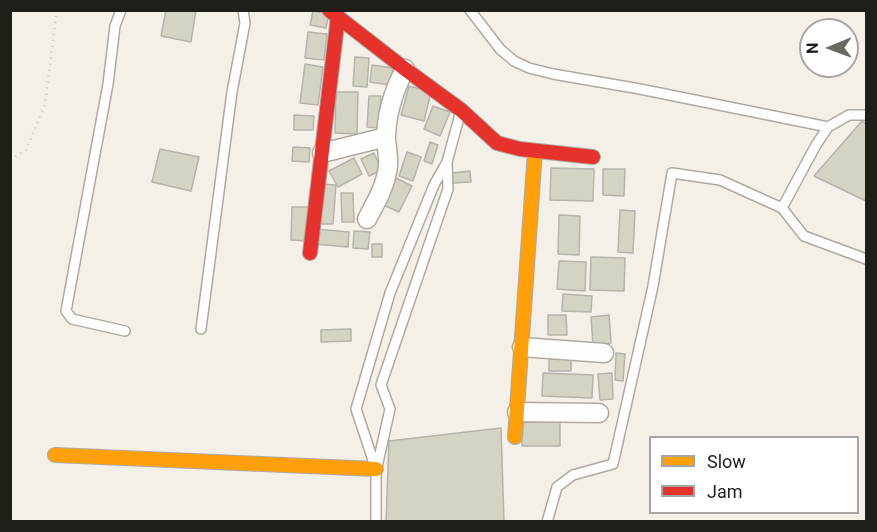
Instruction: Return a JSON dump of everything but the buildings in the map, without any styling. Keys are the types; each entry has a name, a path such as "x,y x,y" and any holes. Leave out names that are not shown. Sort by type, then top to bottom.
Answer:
{"street":[{"path":"333,13 461,110 497,143 520,149 593,157"},
{"path":"310,253 322,153 333,13"},
{"path":"367,219 383,187 388,170 386,137 390,104 405,69"},
{"path":"322,153 386,137"},
{"path":"515,437 535,151"},
{"path":"522,347 604,353"},
{"path":"517,412 599,413"},
{"path":"55,455 376,470"}],"lane":[{"path":"121,10 115,26 108,84 66,310 72,320 125,331"},
{"path":"201,329 232,92 245,23 243,10"},
{"path":"470,10 500,49 514,61 529,68 828,127"},
{"path":"376,470 356,409 390,293 434,185 447,162 461,110"},
{"path":"782,208 828,127 849,115 867,115"},
{"path":"376,522 376,470 390,409 381,385 448,189 447,162"},
{"path":"547,522 557,487 573,475 613,464 653,286 672,173 720,180 782,208 804,236 867,259"}],"path":[{"path":"10,160 26,150 45,104 57,10"}],"traffic: slow":[{"path":"515,437 535,151"},
{"path":"55,455 376,469"}],"traffic: jam":[{"path":"329,10 461,110 497,143 520,149 593,157"},
{"path":"310,253 338,16"}]}
